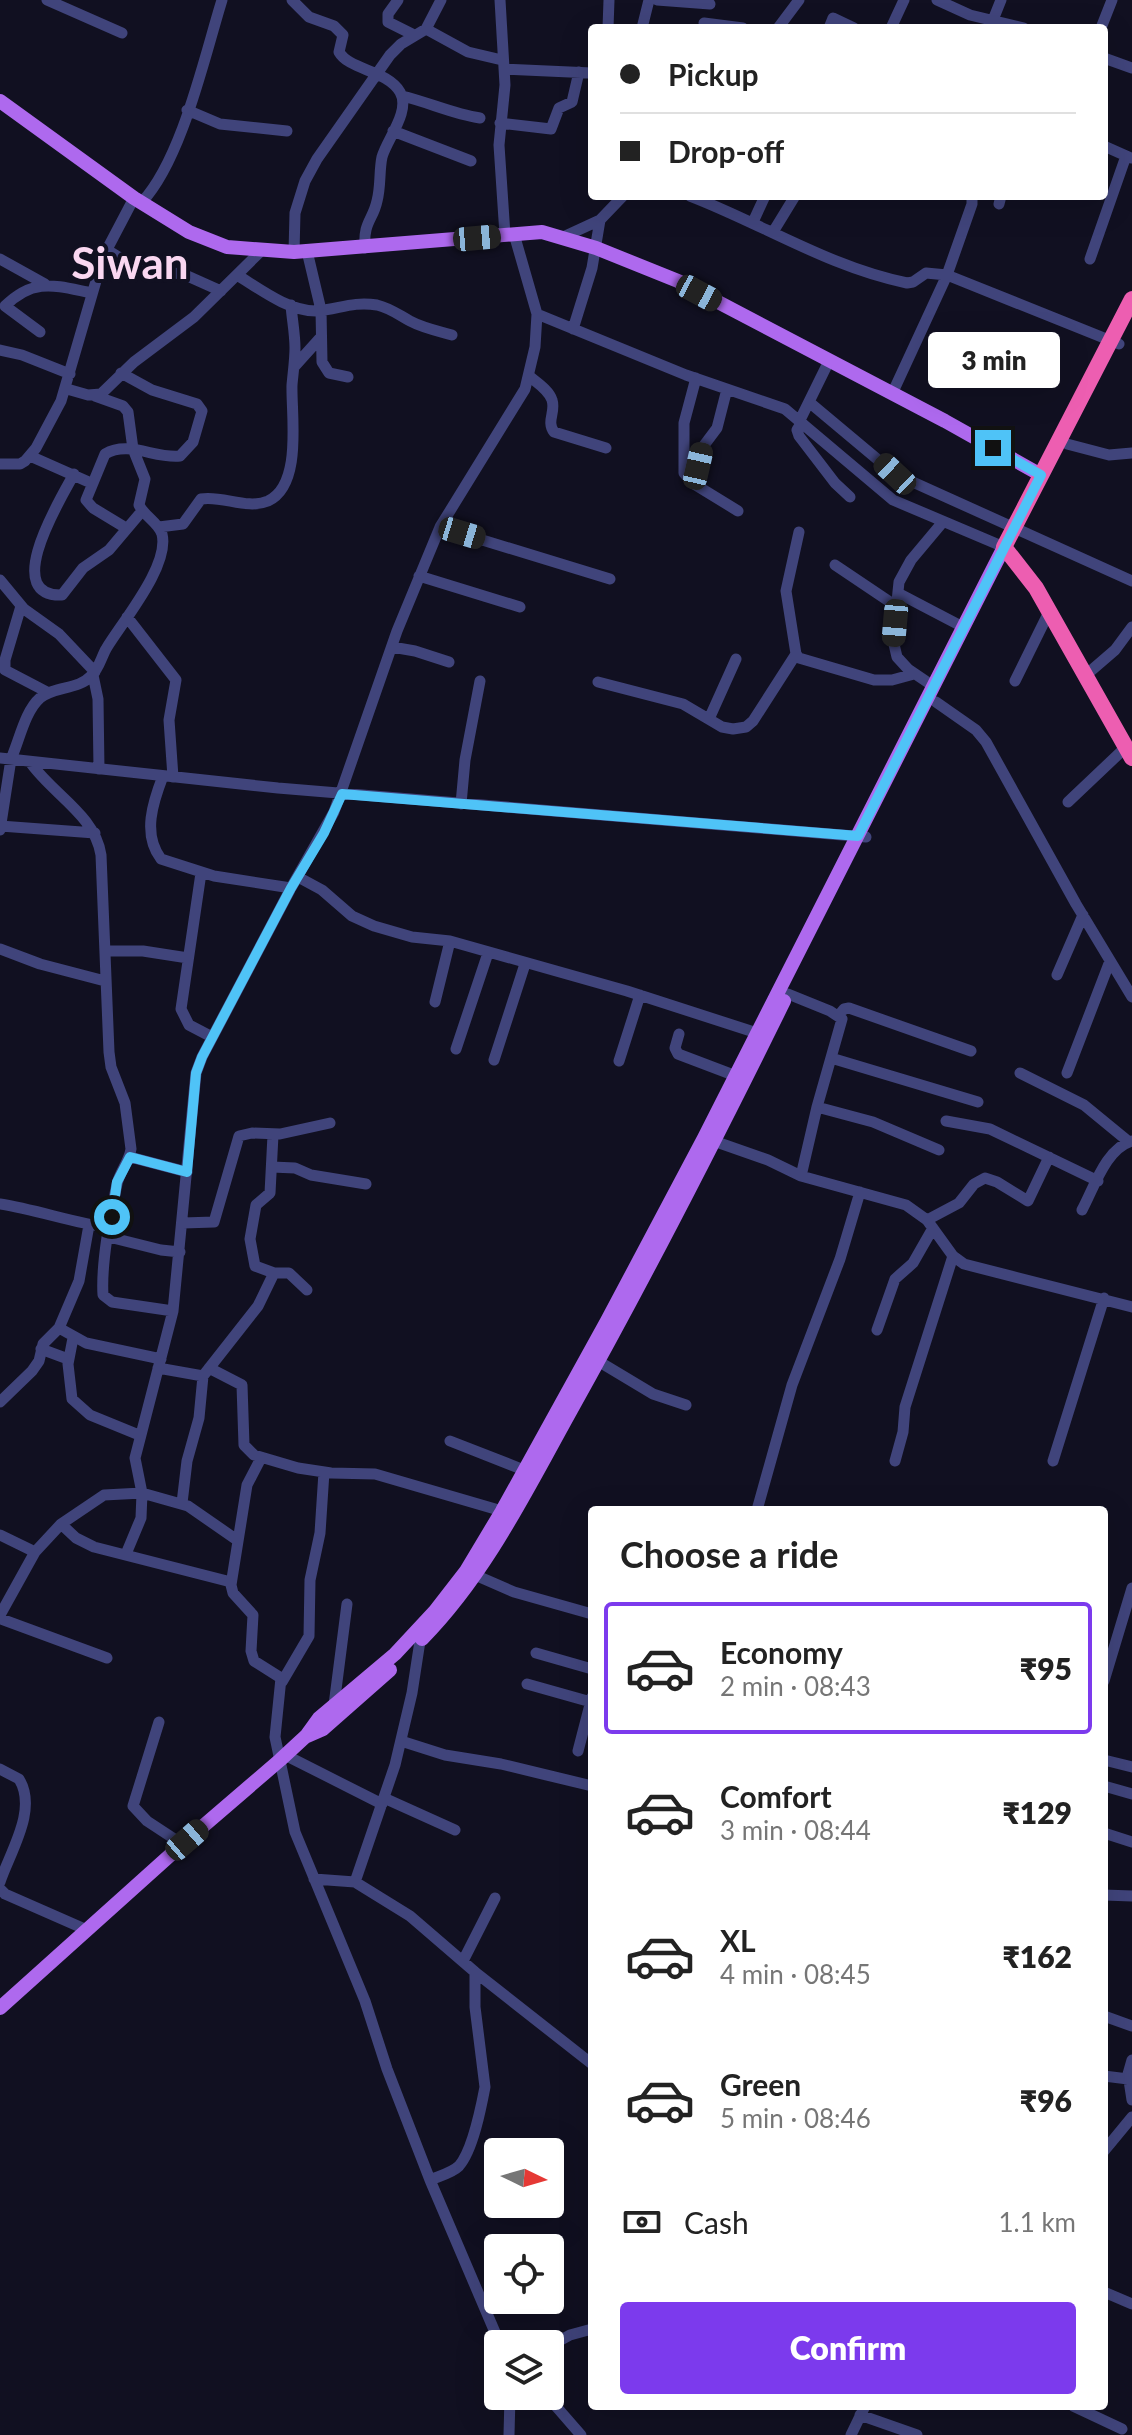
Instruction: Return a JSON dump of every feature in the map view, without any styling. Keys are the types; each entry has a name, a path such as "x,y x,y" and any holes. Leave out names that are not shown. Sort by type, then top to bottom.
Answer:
{"highway":[{"path":"1018,528 1067,444 1132,299"},
{"path":"1129,752 1050,610 1007,550 1041,475 1115,342 1132,318"}],"main road":[{"path":"0,101 138,200 203,239 227,247 301,252 542,232 596,248 678,281 1041,475"},
{"path":"934,694 963,627 1007,550"},
{"path":"306,1736 323,1729 343,1713 443,1617 475,1575 504,1528 598,1361 709,1140 757,1033 862,836 1007,550"},
{"path":"0,2008 182,1844 283,1758 319,1718 395,1654 420,1629 466,1571 788,994 862,836"}],"street":[{"path":"47,0 122,33"},
{"path":"0,464 20,464 30,456 67,389 92,293 107,250 138,200 153,189 167,164 222,0"},
{"path":"292,0 309,17 340,29 343,35 339,52 343,59 377,73 402,96 435,104 456,114 480,118"},
{"path":"398,0 388,14 388,22 414,35"},
{"path":"348,377 329,373 324,368 321,310 301,252 295,213 305,181 317,159 396,48 426,29 441,0"},
{"path":"126,1554 141,1518 142,1493 135,1458 139,1435 173,1311 196,1073 212,1037 291,888 324,833 342,794 392,647 440,527 520,400 529,376 537,314 509,234 499,145 505,85 500,0"},
{"path":"608,24 609,0"},
{"path":"643,24 649,0"},
{"path":"657,0 710,2 704,24"},
{"path":"781,24 799,0"},
{"path":"893,24 904,0"},
{"path":"937,0 970,15 1008,24"},
{"path":"993,20 1001,0"},
{"path":"1103,24 1112,0"},
{"path":"831,24 833,18 846,24"},
{"path":"426,29 468,52 503,64 588,73"},
{"path":"1108,63 1132,68"},
{"path":"500,123 551,129 559,108 572,102 579,72"},
{"path":"365,248 366,226 377,202 382,157 401,111 402,96"},
{"path":"187,110 220,124 287,131"},
{"path":"393,131 471,161"},
{"path":"1090,259 1129,157 1108,148"},
{"path":"560,238 600,220 619,200"},
{"path":"700,200 753,222 831,261 901,282 913,282 926,273 947,275 1115,342"},
{"path":"753,222 763,200"},
{"path":"773,232 793,200"},
{"path":"892,394 947,275 972,200"},
{"path":"573,329 596,248 600,220"},
{"path":"107,250 140,270 183,274 221,291"},
{"path":"95,396 194,317 262,250"},
{"path":"0,259 45,284 92,293"},
{"path":"237,275 291,305 307,310 349,304 375,305 418,325 452,335"},
{"path":"40,332 2,305 27,289 45,284"},
{"path":"159,527 183,524 197,503 205,498 255,503 267,501 278,492 286,477 295,440 295,342 291,305"},
{"path":"537,314 696,378 785,409 893,500 1007,550"},
{"path":"294,367 321,337"},
{"path":"0,350 22,355 70,374"},
{"path":"829,361 797,430 835,483 850,497"},
{"path":"121,373 152,390 197,404 202,411 193,442 180,456 133,449 108,451 86,495 87,504 126,528"},
{"path":"529,376 551,397 550,423 554,432 606,448"},
{"path":"696,378 683,432 684,473 694,484 738,511"},
{"path":"67,389 123,406 128,412 133,449 145,479 139,501 142,511 159,527 163,541 144,593 94,674 80,683 49,693 36,704 15,759 0,828 95,833"},
{"path":"694,484 702,448 718,425 727,389"},
{"path":"809,402 895,474 1132,581"},
{"path":"1067,444 1109,455 1132,453"},
{"path":"30,456 91,483"},
{"path":"74,474 35,551 33,572 36,584 47,592 62,595 78,573 109,550 142,511"},
{"path":"942,523 911,560 899,582 893,650 934,694 986,742 1132,997"},
{"path":"440,527 610,579"},
{"path":"799,532 786,591 796,654 802,660 874,680 892,680 914,674"},
{"path":"835,565 897,599 963,627"},
{"path":"419,576 520,607"},
{"path":"0,580 21,606 59,634 94,674 98,699 99,769"},
{"path":"21,606 5,660 5,670 49,693"},
{"path":"1015,681 1050,610"},
{"path":"127,617 176,680 169,720 168,777 152,807 154,850 168,862 201,873 252,884 291,888"},
{"path":"1086,675 1115,650 1132,627"},
{"path":"392,647 449,662"},
{"path":"598,682 683,704 722,727 736,730 750,725 796,654"},
{"path":"709,719 736,659"},
{"path":"461,804 467,744 480,681"},
{"path":"0,746 46,783 95,833 101,855 111,1067 125,1103 130,1157 117,1182 103,1295 107,1300 173,1311"},
{"path":"1068,802 1129,752"},
{"path":"15,759 342,794 862,836"},
{"path":"201,873 182,1014 193,1028 212,1037"},
{"path":"298,877 322,890 362,922 412,937 450,941 640,995 757,1033"},
{"path":"1057,975 1083,915"},
{"path":"435,1002 450,941"},
{"path":"0,949 40,964 105,981"},
{"path":"107,951 153,952 188,958"},
{"path":"456,1049 488,953"},
{"path":"1067,1073 1110,961"},
{"path":"494,1060 525,964"},
{"path":"788,994 839,1015"},
{"path":"619,1061 640,995"},
{"path":"839,1015 849,1008 971,1051"},
{"path":"801,1176 841,1022 839,1015"},
{"path":"679,1034 675,1048 678,1054 736,1076"},
{"path":"831,1058 978,1102"},
{"path":"1020,1073 1084,1105 1131,1142 1114,1152 1082,1210"},
{"path":"817,1107 873,1122 939,1150"},
{"path":"946,1121 990,1129 1098,1181"},
{"path":"183,1223 214,1222 239,1136 245,1133 273,1135 330,1123"},
{"path":"273,1135 270,1193 256,1205 250,1239 255,1266 274,1273 289,1273 307,1290"},
{"path":"709,1140 768,1160 801,1176 906,1205 930,1224 953,1256 964,1264 1132,1307"},
{"path":"130,1157 187,1172"},
{"path":"877,1330 895,1279 913,1263 930,1224 959,1203 974,1184 985,1178 1028,1201 1049,1157"},
{"path":"272,1167 295,1168 311,1175 366,1184"},
{"path":"758,1506 792,1385 840,1259 860,1192"},
{"path":"0,1204 89,1225 161,1250 180,1252"},
{"path":"0,1402 32,1371 39,1361 46,1339 59,1328 79,1281 89,1225"},
{"path":"895,1461 903,1432 905,1407 953,1256"},
{"path":"182,1503 187,1461 199,1418 206,1372 258,1306 274,1273"},
{"path":"1053,1461 1104,1298"},
{"path":"59,1328 73,1338 160,1364 206,1372 242,1385 244,1445 249,1452 261,1458 324,1472 375,1474 502,1511"},
{"path":"73,1338 68,1359 70,1396 90,1415 139,1435"},
{"path":"41,1349 68,1359"},
{"path":"598,1361 653,1394 686,1405"},
{"path":"450,1441 524,1470"},
{"path":"261,1458 247,1485 231,1582 233,1593 254,1619 251,1651 254,1661 279,1675 282,1682"},
{"path":"324,1472 320,1533 310,1580 309,1636 282,1682 275,1726 295,1832 365,2001 387,2069 430,2180 494,2330"},
{"path":"107,1658 1,1617 35,1552 61,1524 104,1495 142,1493 182,1503 237,1540"},
{"path":"61,1524 85,1544 231,1582"},
{"path":"0,1535 35,1552"},
{"path":"475,1575 514,1592 588,1613"},
{"path":"1108,1668 1132,1588"},
{"path":"334,1705 347,1604"},
{"path":"355,1882 401,1741 420,1641"},
{"path":"536,1653 588,1668"},
{"path":"527,1684 588,1698"},
{"path":"578,1751 588,1711"},
{"path":"159,1722 133,1806 147,1821 182,1844"},
{"path":"401,1741 445,1755 501,1764 588,1785"},
{"path":"283,1758 455,1830"},
{"path":"1108,1761 1132,1767"},
{"path":"0,1769 19,1779 25,1796 22,1824 0,1882"},
{"path":"1108,1787 1132,1794"},
{"path":"1108,1834 1132,1842"},
{"path":"314,1879 355,1882 410,1916 475,1972 588,2061"},
{"path":"0,1889 87,1930"},
{"path":"1108,1895 1132,1896"},
{"path":"463,1961 495,1898"},
{"path":"430,2180 459,2165 483,2100 485,2087 475,2007 475,1972"},
{"path":"1108,2017 1132,2026"},
{"path":"1132,2060 1128,2079 1132,2100"},
{"path":"1108,2076 1128,2079"},
{"path":"1108,2146 1132,2117"},
{"path":"1108,2294 1132,2304"},
{"path":"564,2338 588,2330"},
{"path":"509,2435 510,2410"},
{"path":"559,2410 581,2435"},
{"path":"1082,2410 1122,2429"},
{"path":"851,2435 863,2411 917,2435"}],"district":[{"name":"Siwan","path":"130,264"}],"route":[{"path":"112,1217 117,1182 130,1157 187,1172 196,1073 202,1057 291,888 324,833 342,794 858,836 1041,475 993,448"}]}
